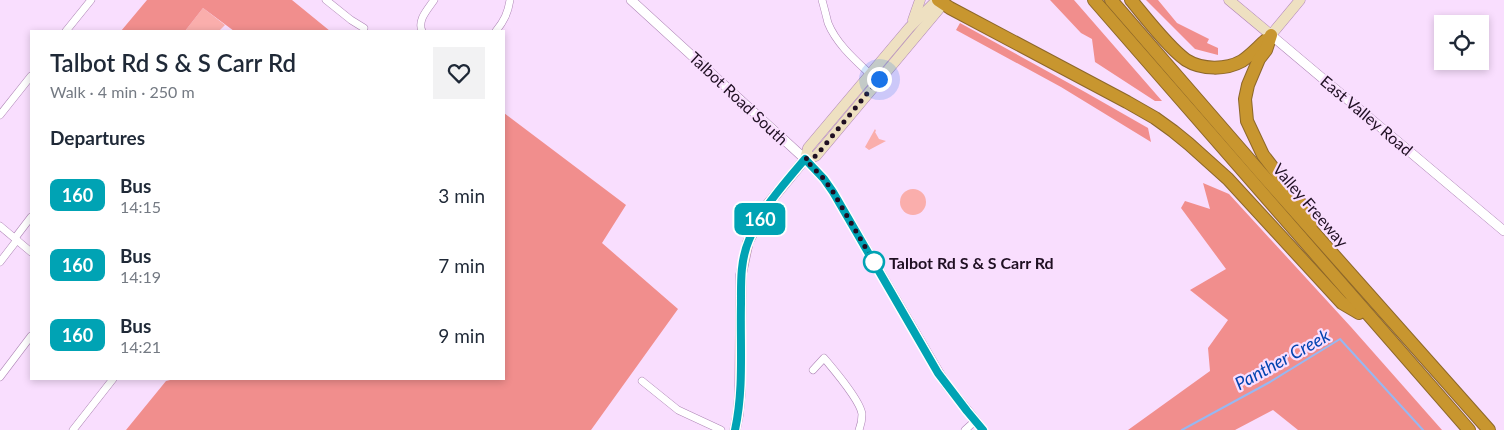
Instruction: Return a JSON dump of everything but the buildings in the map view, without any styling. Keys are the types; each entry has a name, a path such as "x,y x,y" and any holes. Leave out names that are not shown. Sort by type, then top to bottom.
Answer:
{"highway":[{"name":"Valley Freeway","path":"1088,0 1461,430"},
{"path":"1094,0 1469,430"},
{"name":"Valley Freeway","path":"1111,0 1490,430"},
{"path":"1131,0 1174,49 1188,61 1203,66 1213,68 1242,61 1271,35"},
{"path":"940,1 1128,102 1173,131 1228,179 1342,303 1359,313"},
{"path":"1271,35 1266,50 1259,59 1248,84 1246,107 1252,134 1269,163 1317,225 1388,306 1402,330"}],"main road":[{"path":"909,28 920,0"},
{"name":"East Valley Road","path":"1229,0 1271,35"},
{"path":"1271,35 1300,0"},
{"path":"805,159 816,156 939,9 940,1"},
{"path":"735,430 740,394 741,275 748,242 768,204 805,159 808,148 909,28 933,4 940,1"}],"street":[{"path":"67,30 91,0"},
{"path":"326,0 364,28"},
{"path":"422,30 420,27 422,18 434,0"},
{"path":"497,30 508,12 510,0"},
{"path":"822,0 833,32 850,55 870,74"},
{"name":"Talbot Road South","path":"634,1 805,159 824,179 938,373 983,430"},
{"name":"East Valley Road","path":"1271,35 1504,231"},
{"path":"0,115 30,77"},
{"path":"0,262 30,218"},
{"path":"0,226 30,251"},
{"path":"0,377 30,337"},
{"path":"813,370 824,358 836,372 862,414 859,430"},
{"path":"73,430 112,380"},
{"path":"642,381 678,410 721,430"},
{"path":"965,430 975,421"}],"shaded area":[{"path":"147,0 292,0 329,30 233,30 203,8 186,30 122,30"},
{"path":"1050,0 1074,0 1162,101 1155,101 1095,62 1092,39 1081,33"},
{"path":"1146,0 1158,0 1177,23 1209,39 1207,43 1218,48 1218,55 1195,49"},
{"path":"203,8 225,25 220,30 186,30"},
{"path":"960,23 1148,128 1151,142 1061,87 956,30"},
{"path":"505,114 626,205 602,243 678,309 591,430 126,430 166,381 505,380"},
{"path":"875,129 879,139 886,141 869,150 865,147"},
{"path":"1203,183 1229,194 1442,430 1298,430 1273,410 1235,430 1128,430 1210,371 1208,348 1228,320 1190,290 1226,269 1181,208 1185,201 1210,209"},
{"path":"913,189 922,193 926,202 922,211 913,215 904,211 900,202 904,193"}],"waterway":[{"name":"Panther Creek","path":"1182,430 1270,382 1340,339 1423,430"}],"bus line":[{"name":"160","path":"735,430 740,394 741,275 748,242 768,204 805,159 824,179 833,192 938,373 983,430"}],"place":[{"name":"Talbot Rd S & S Carr Rd","path":"874,262"}],"route":[{"path":"874,262 833,192 824,179 805,159 816,156 879,79"}]}
